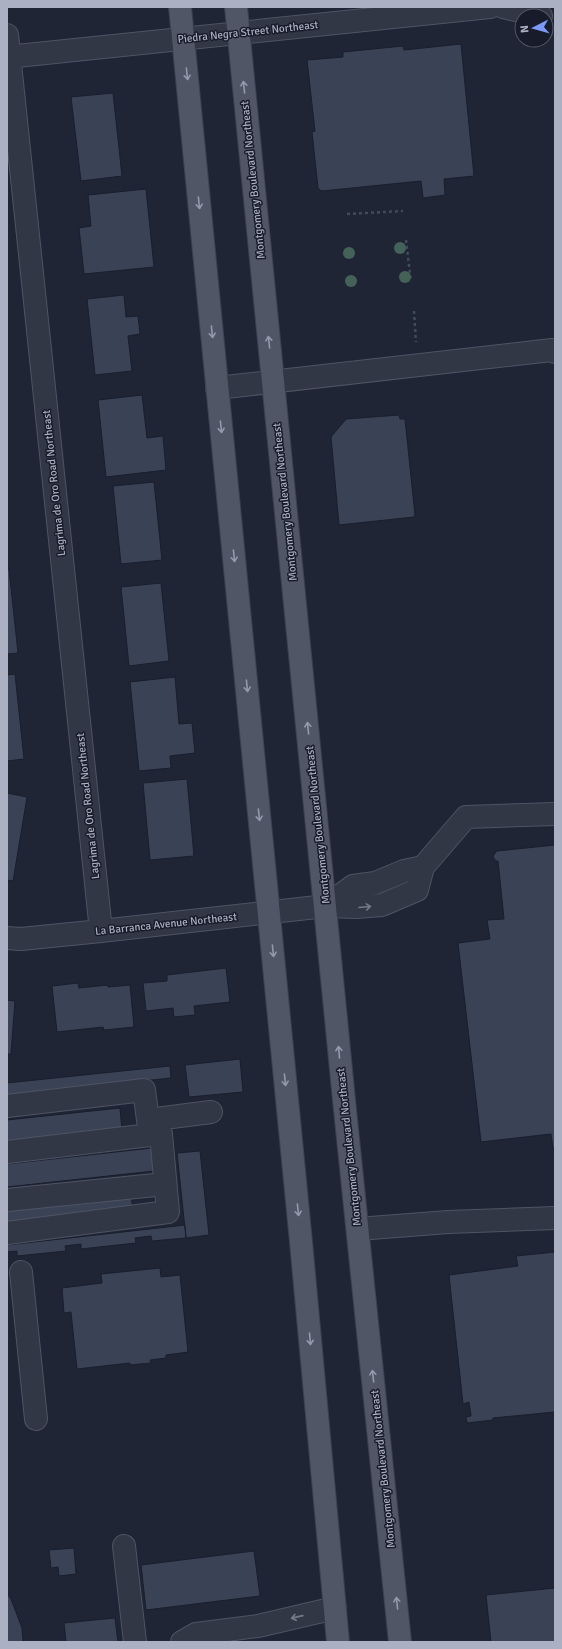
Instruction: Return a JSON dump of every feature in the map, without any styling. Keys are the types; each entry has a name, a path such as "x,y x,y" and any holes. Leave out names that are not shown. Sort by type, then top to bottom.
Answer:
{"main road":[{"path":"180,7 269,912 338,1642"},
{"name":"Montgomery Boulevard Northeast","path":"236,7 400,1642"}],"street":[{"name":"Piedra Negra Street Northeast","path":"8,57 490,7"},
{"path":"503,7 514,10"},
{"name":"Lagrima de Oro Road Northeast","path":"7,35 8,57 101,931"},
{"path":"217,388 552,350 555,352"},
{"name":"La Barranca Avenue Northeast","path":"7,938 21,939 101,931 326,906 356,907 382,905 417,890 423,867 466,817 555,814"},
{"path":"7,1106 144,1090 149,1128"},
{"path":"7,1152 149,1128 211,1112"},
{"path":"7,1233 168,1212 161,1134 149,1128"},
{"path":"7,1200 165,1184"},
{"path":"358,1229 448,1222 555,1218"},
{"path":"21,1272 36,1419"},
{"path":"124,1546 135,1642"},
{"path":"182,1642 196,1634 258,1626 335,1608"}],"path":[{"path":"347,214 403,211"},
{"path":"406,240 411,282"},
{"path":"414,311 416,344"}],"building":[{"path":"461,44 474,176 444,179 445,195 423,198 421,181 320,190 318,188 312,132 315,131 307,60 343,57 343,52 403,46 404,50"},
{"path":"113,93 122,176 81,181 71,97"},
{"path":"146,189 154,267 84,274 79,228 91,226 88,195"},
{"path":"124,295 126,317 138,316 140,334 128,336 132,371 95,375 87,299"},
{"path":"142,395 147,438 163,436 166,470 106,477 98,400"},
{"path":"399,415 400,419 405,419 414,517 339,525 331,437 346,419"},
{"path":"154,482 162,560 121,564 113,486"},
{"path":"7,569 9,569 18,653 7,654"},
{"path":"161,583 169,661 129,666 121,587"},
{"path":"15,674 24,759 7,761 7,675"},
{"path":"175,677 179,724 192,723 195,753 170,756 171,768 139,771 130,682"},
{"path":"187,779 194,856 150,860 143,783"},
{"path":"7,793 27,797 13,881 7,880"},
{"path":"555,845 555,1148 553,1148 551,1134 481,1142 458,943 490,939 487,920 504,919 498,861 496,861 493,857 495,853 497,851"},
{"path":"226,968 230,1002 194,1006 195,1015 174,1017 173,1008 146,1011 143,983 167,981 167,975"},
{"path":"78,983 79,988 108,985 108,987 130,985 134,1027 104,1030 103,1027 57,1032 52,986"},
{"path":"7,1000 15,1001 11,1054 7,1054"},
{"path":"240,1059 243,1092 189,1097 185,1065"},
{"path":"170,1066 171,1078 7,1095 7,1083"},
{"path":"120,1108 122,1131 7,1143 7,1120"},
{"path":"152,1148 154,1171 7,1187 7,1164"},
{"path":"200,1151 209,1235 186,1238 177,1153"},
{"path":"131,1193 133,1212 7,1225 7,1206"},
{"path":"185,1225 186,1238 152,1241 151,1236 135,1238 136,1243 81,1249 81,1244 65,1246 66,1251 17,1256 17,1251 7,1252 7,1245"},
{"path":"555,1252 555,1412 493,1418 493,1420 467,1423 466,1417 471,1416 469,1402 463,1404 449,1275 518,1266 516,1256"},
{"path":"160,1268 161,1277 180,1275 188,1352 166,1355 166,1358 150,1360 151,1363 130,1365 130,1363 77,1369 71,1312 64,1313 62,1288 102,1283 101,1274"},
{"path":"74,1548 76,1574 59,1576 58,1567 51,1568 49,1550"},
{"path":"254,1551 260,1596 146,1610 141,1565"},
{"path":"555,1588 555,1642 491,1642 486,1595"},
{"path":"7,1594 11,1599 22,1628 23,1642 7,1642"},
{"path":"115,1618 118,1642 66,1642 64,1623"}]}
